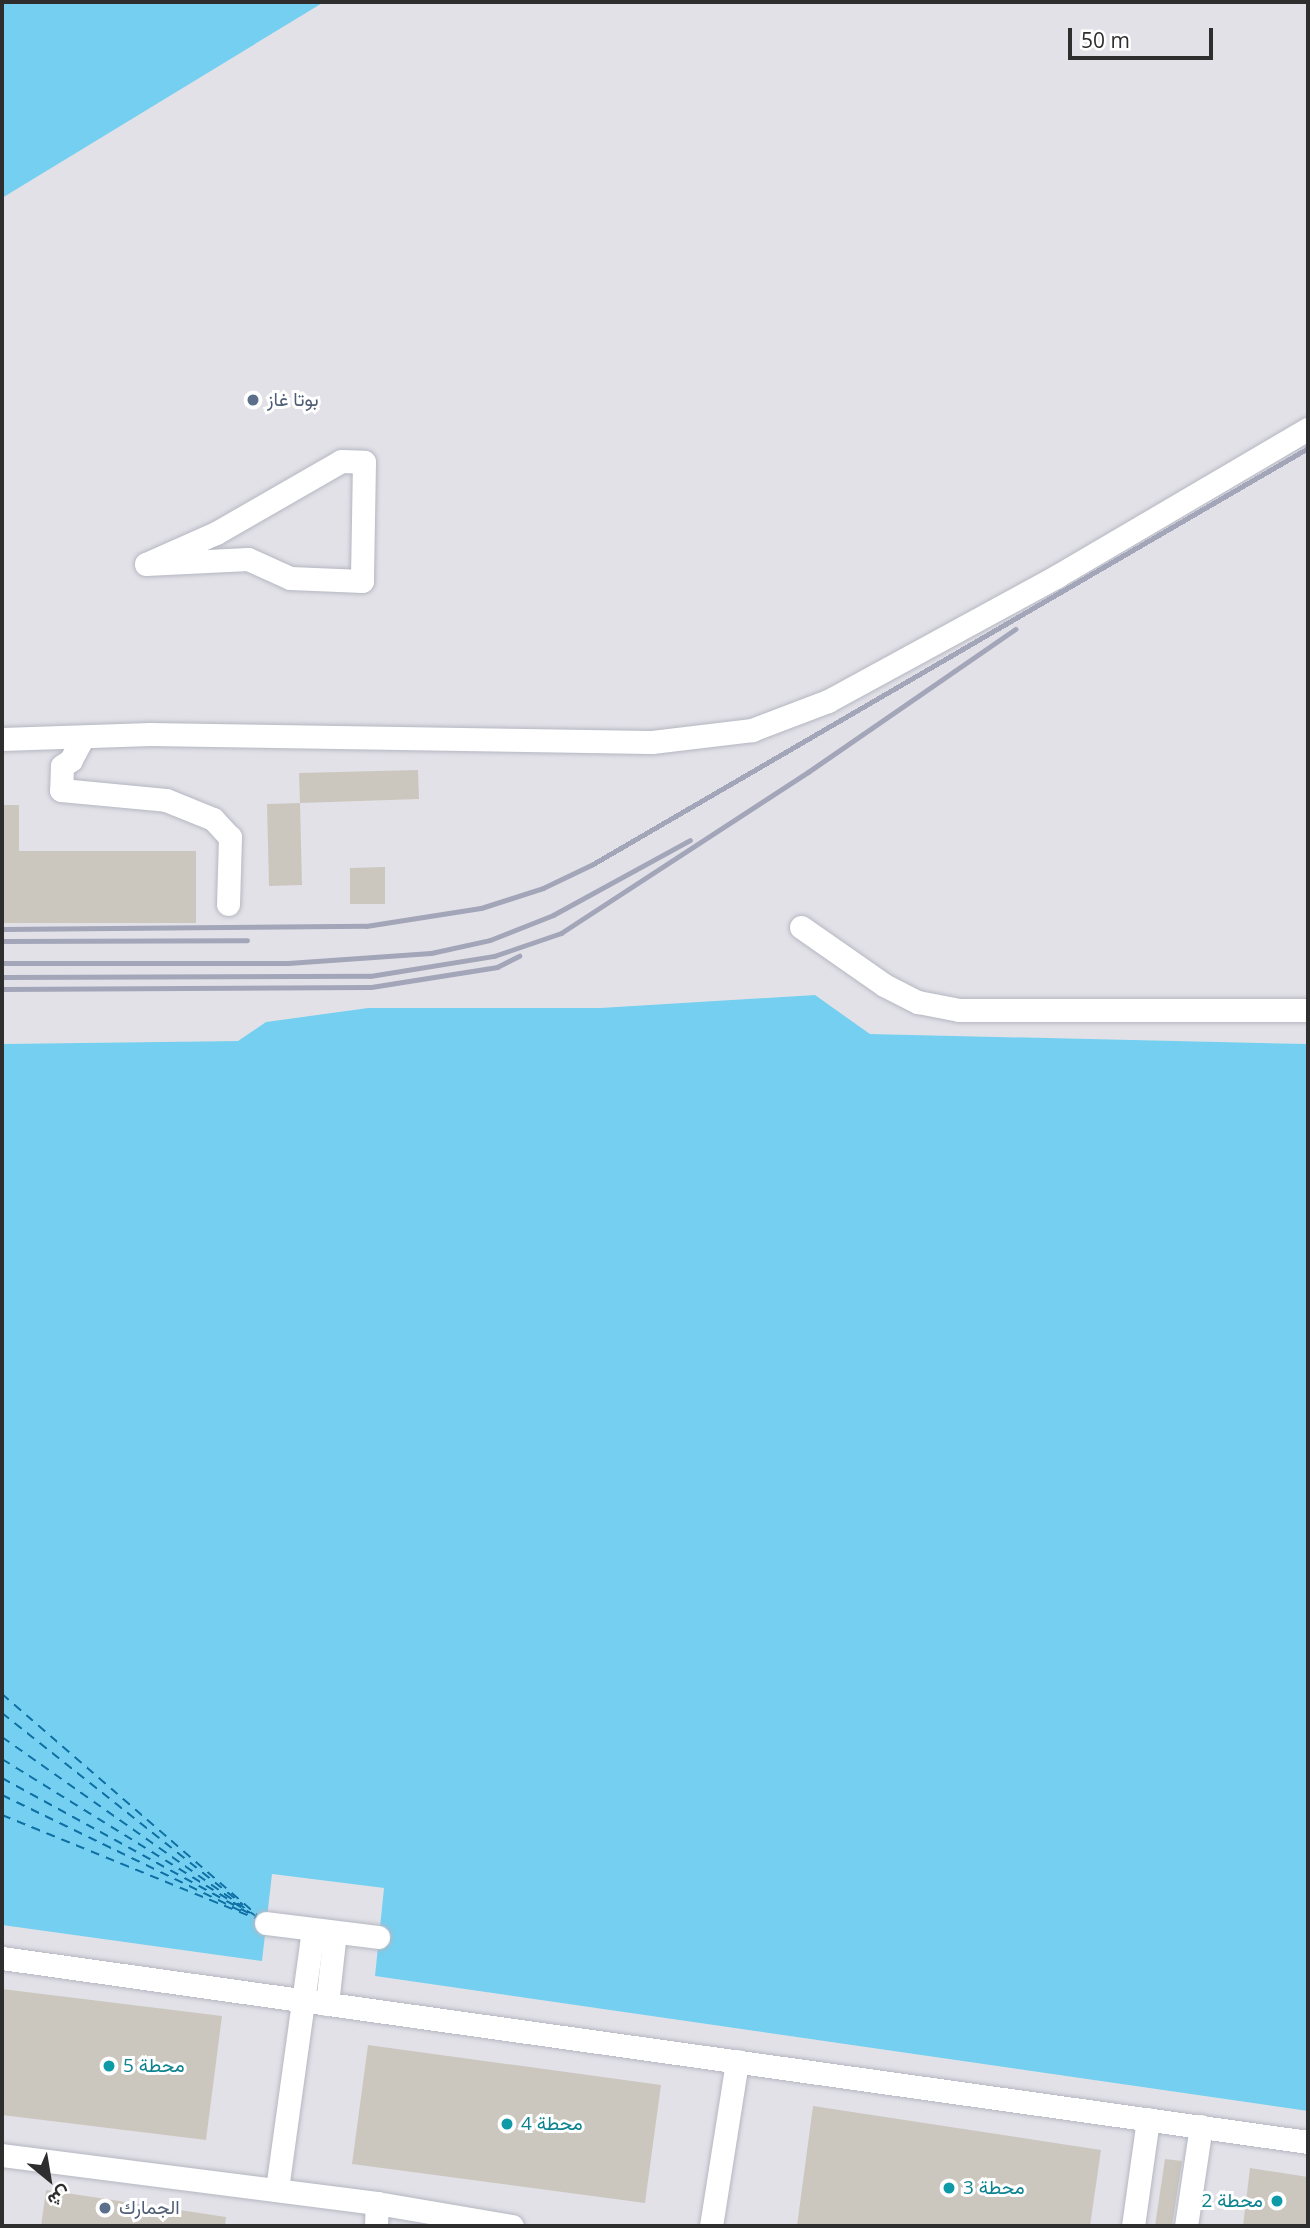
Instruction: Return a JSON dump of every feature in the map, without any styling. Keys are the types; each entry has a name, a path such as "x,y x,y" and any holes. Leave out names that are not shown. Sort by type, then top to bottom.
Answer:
{"street":[{"path":"2,739 150,734 652,741 752,730 828,701 1057,576 1308,429"},
{"path":"341,461 363,462 362,581 290,578 248,559 146,565 216,533 341,461"},
{"path":"82,737 71,760 62,766 61,790 166,800 213,819 230,837 228,904"},
{"path":"801,927 884,985 918,1002 959,1010 1308,1010"},
{"path":"266,1923 378,1937"},
{"path":"277,2189 304,2000 324,1931"},
{"path":"324,1931 327,2004"},
{"path":"2,1958 1308,2141"},
{"path":"711,2226 737,2061"},
{"path":"1133,2226 1147,2119"},
{"path":"1186,2226 1201,2126"},
{"path":"2,2155 277,2189 512,2226"},
{"path":"376,2226 377,2203"}],"shaded area":[{"path":"324,2 1308,2 1308,1044 870,1034 815,995 600,1008 368,1008 266,1022 238,1041 2,1044 2,198"},
{"path":"271,1874 385,1888 376,1976 1308,2111 1308,2226 2,2226 2,1925 262,1961"}],"water":[{"path":"2,2 324,2 2,198"},
{"path":"815,995 870,1034 1308,1044 1308,2111 375,1976 384,1888 272,1874 262,1961 2,1925 2,1044 238,1041 266,1022 368,1008 600,1008"}],"building":[{"path":"418,770 419,799 300,803 299,773"},
{"path":"300,803 302,885 269,886 267,804"},
{"path":"2,805 19,805 19,851 196,851 196,923 2,923"},
{"path":"385,867 385,904 350,904 350,868"},
{"name":"محطة 5","path":"2,1989 222,2016 206,2140 2,2115"},
{"name":"محطة 4","path":"368,2045 661,2085 645,2203 352,2164"},
{"name":"محطة 3","path":"813,2106 1101,2150 1090,2226 797,2226"},
{"path":"1165,2159 1182,2161 1172,2226 1155,2226"},
{"name":"محطة 2","path":"1250,2168 1308,2177 1308,2226 1243,2226"},
{"name":"الجمارك","path":"46,2190 226,2217 225,2226 41,2226"}],"ferry route":[{"path":"2,1694 257,1915"},
{"path":"2,1713 243,1905"},
{"path":"2,1737 256,1916"},
{"path":"2,1759 250,1913"},
{"path":"2,1778 256,1917"},
{"path":"2,1795 243,1912"},
{"path":"2,1815 255,1918"}],"railway":[{"path":"2,929 366,926 481,908 543,888 593,864 1308,448"},
{"path":"2,977 370,976 494,956 561,933 808,772 1015,629"},
{"path":"2,963 288,963 431,953 490,940 553,915 690,840"},
{"path":"2,941 247,940"},
{"path":"2,989 371,987 497,967 519,956"}],"place":[{"name":"بوتا غاز","path":"253,400"},
{"name":"محطة 5","path":"109,2066"},
{"name":"محطة 4","path":"507,2124"},
{"name":"محطة 3","path":"949,2188"},
{"name":"محطة 2","path":"1277,2201"},
{"name":"الجمارك","path":"105,2208"}]}
